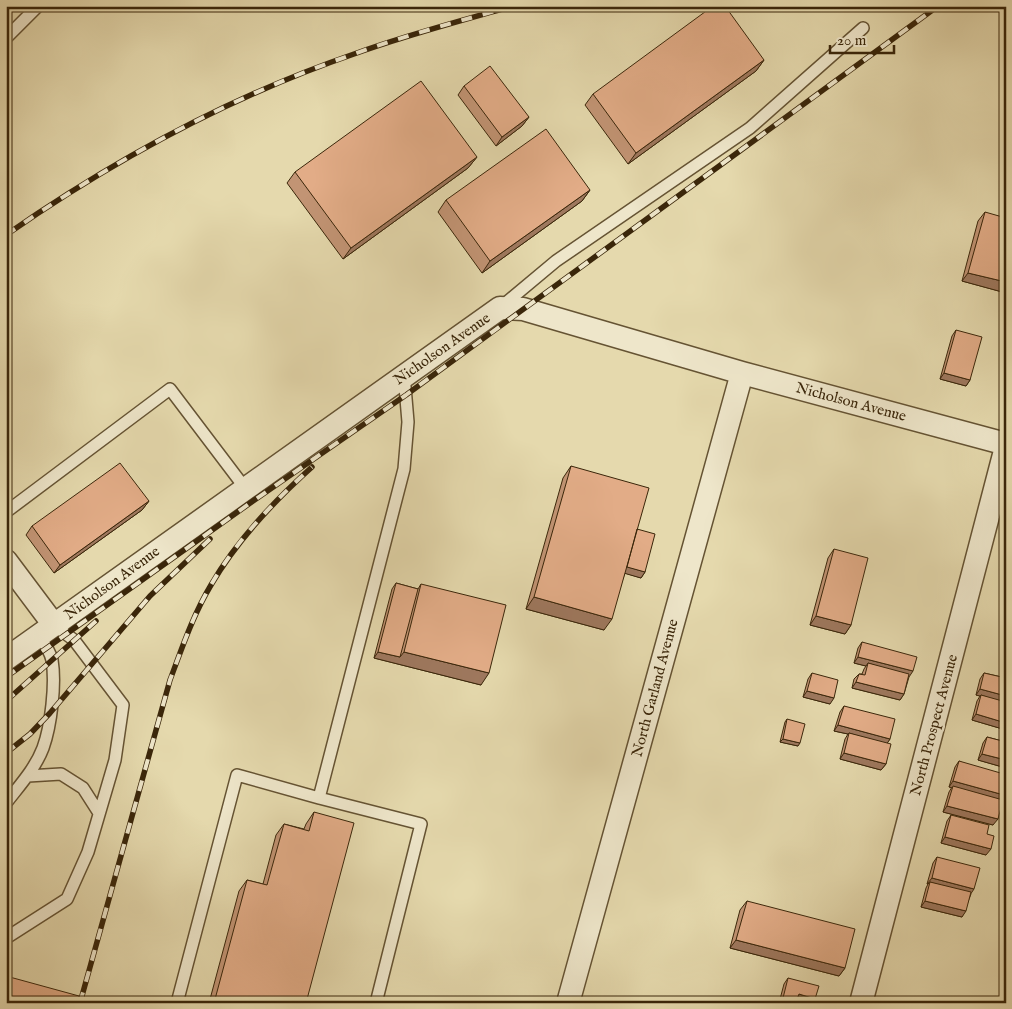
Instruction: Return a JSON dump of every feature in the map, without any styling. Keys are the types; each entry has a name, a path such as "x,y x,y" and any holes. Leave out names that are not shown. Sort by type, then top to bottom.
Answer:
{"street":[{"name":"Nicholson Avenue","path":"6,659 500,308 523,309 742,373 1006,445"},
{"name":"North Garland Avenue","path":"568,1003 742,373"},
{"name":"North Prospect Avenue","path":"862,1003 1006,445"},
{"path":"6,561 47,630"}],"lane":[{"path":"6,38 38,6"},
{"path":"500,308 556,260 750,128 862,28"},
{"path":"319,798 404,470 408,422 404,375"},
{"path":"6,512 170,389 245,488"},
{"path":"6,803 28,776 43,749 50,713 52,660 48,648 47,630 74,640 123,705 115,760 88,852 67,899 6,938"},
{"path":"28,776 61,774 83,788 99,813"},
{"path":"177,1003 237,775 420,824 376,1003"}],"building":[{"path":"713,6 725,6 764,60 636,153 593,94"},
{"path":"490,66 529,117 502,137 464,86"},
{"path":"421,81 477,157 351,248 295,172"},
{"path":"546,129 590,190 490,261 446,200"},
{"path":"985,212 1006,218 1006,282 968,273"},
{"path":"956,330 982,337 970,380 944,373"},
{"path":"120,463 149,501 60,565 32,526"},
{"path":"571,466 649,488 612,619 534,597"},
{"path":"637,529 655,534 645,572 627,567"},
{"path":"834,549 868,558 851,625 816,616"},
{"path":"396,583 418,589 400,657 378,652"},
{"path":"421,584 506,605 489,673 404,652"},
{"path":"862,642 917,657 913,671 858,657"},
{"path":"868,663 909,674 904,694 856,682 859,674 865,675"},
{"path":"812,673 838,680 834,698 807,691"},
{"path":"984,673 1006,678 1006,696 980,689"},
{"path":"981,695 1006,702 1006,723 976,714"},
{"path":"844,706 895,719 890,739 838,725"},
{"path":"787,719 805,724 800,743 783,739"},
{"path":"849,733 891,744 886,764 844,753"},
{"path":"987,737 1006,742 1006,760 982,754"},
{"path":"959,761 1004,774 1001,782 1006,783 1004,795 953,781"},
{"path":"953,786 1003,800 998,819 947,806"},
{"path":"314,812 354,823 306,1003 214,1003 247,880 267,885 284,824 309,831"},
{"path":"951,815 989,825 987,834 994,836 991,849 945,837"},
{"path":"937,857 980,868 974,889 932,878"},
{"path":"930,882 971,892 966,911 925,901"},
{"path":"747,901 855,929 845,968 736,940"},
{"path":"6,976 79,996 77,1003 6,1003"},
{"path":"788,978 819,986 815,999 799,994 796,1002 783,998"}],"railway":[{"path":"6,235 88,181 217,110 308,71 374,47 513,6"},
{"path":"6,677 253,501 406,395 938,6"},
{"path":"80,1003 170,680 193,620 211,585 232,552 283,494 312,467"},
{"path":"6,753 30,734 150,596 210,539"},
{"path":"6,701 96,621"}]}
